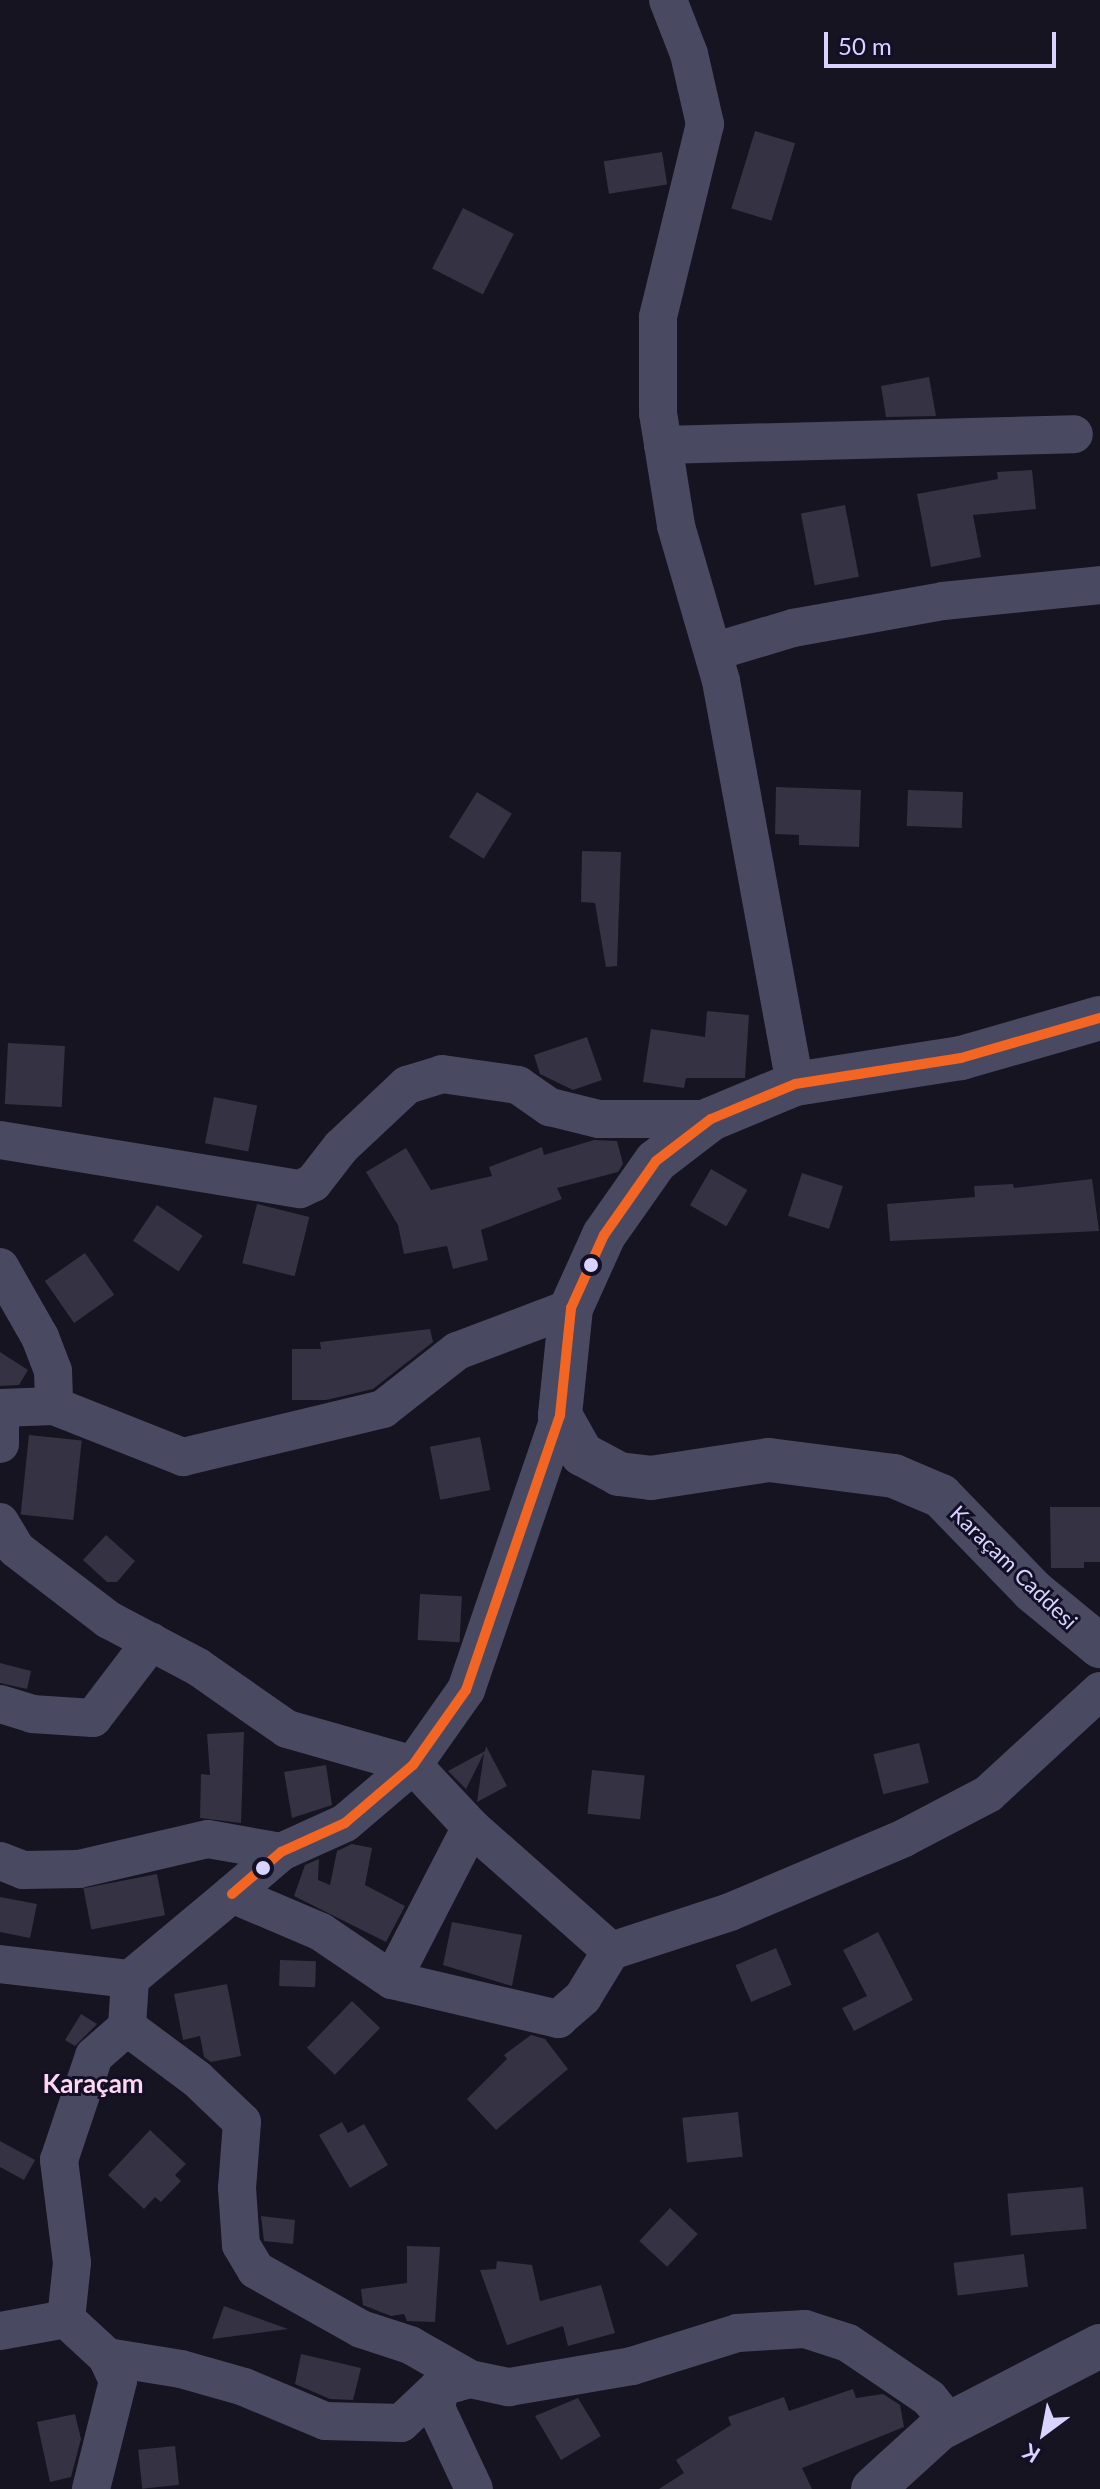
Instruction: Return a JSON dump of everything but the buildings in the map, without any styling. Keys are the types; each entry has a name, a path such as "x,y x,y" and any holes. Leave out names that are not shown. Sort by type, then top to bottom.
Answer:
{"street":[{"path":"668,0 689,54 705,124 658,317 658,413 676,526 713,652 795,1084"},
{"path":"663,445 1074,434"},
{"path":"713,652 793,628 943,601 1100,585"},
{"path":"0,1964 130,1979 281,1852 345,1823 413,1765 466,1690 560,1415 571,1308 604,1235 656,1161 711,1119 795,1084 961,1058 1100,1018"},
{"path":"0,1140 300,1189 313,1183 341,1147 407,1085 442,1074 518,1085 550,1107 599,1119 711,1119"},
{"path":"0,1267 40,1337 53,1371 54,1406"},
{"path":"0,1408 54,1406 183,1457 383,1409 457,1351 571,1308"},
{"name":"Karaçam Caddesi","path":"560,1415 582,1454 619,1474 651,1478 769,1460 894,1476 918,1486 941,1496 1033,1591 1100,1646"},
{"path":"0,1424 0,1444"},
{"path":"0,1522 16,1549 109,1620 151,1642 287,1729 413,1765 471,1827 611,1951"},
{"path":"0,1704 32,1714 93,1718 151,1642"},
{"path":"232,1894 321,1932 392,1980 558,2019 583,1997 611,1951 730,1912 960,1809 999,1785 1100,1691"},
{"path":"392,1980 471,1827"},
{"path":"0,1861 23,1870 79,1869 208,1839 281,1852"},
{"path":"66,2319 72,2263 59,2160 94,2056 127,2027 130,1979"},
{"path":"127,2027 197,2079 242,2122 237,2188 241,2245 256,2270 361,2329 410,2345 454,2383 509,2387 632,2366 737,2333 805,2329 848,2343 929,2398 950,2424"},
{"path":"0,2331 66,2319"},
{"path":"66,2319 107,2357 118,2381 91,2489"},
{"path":"873,2489 950,2424 1100,2346"},
{"path":"107,2357 181,2369 244,2387 325,2421 401,2423 454,2383"},
{"path":"454,2383 437,2410 474,2489"}],"transit line":[{"path":"232,1894 281,1852 345,1823 413,1765 466,1690 560,1415 571,1308 604,1235 656,1161 711,1119 795,1084 961,1058 1100,1018"}],"district":[{"name":"Karaçam","path":"93,2084"}]}
